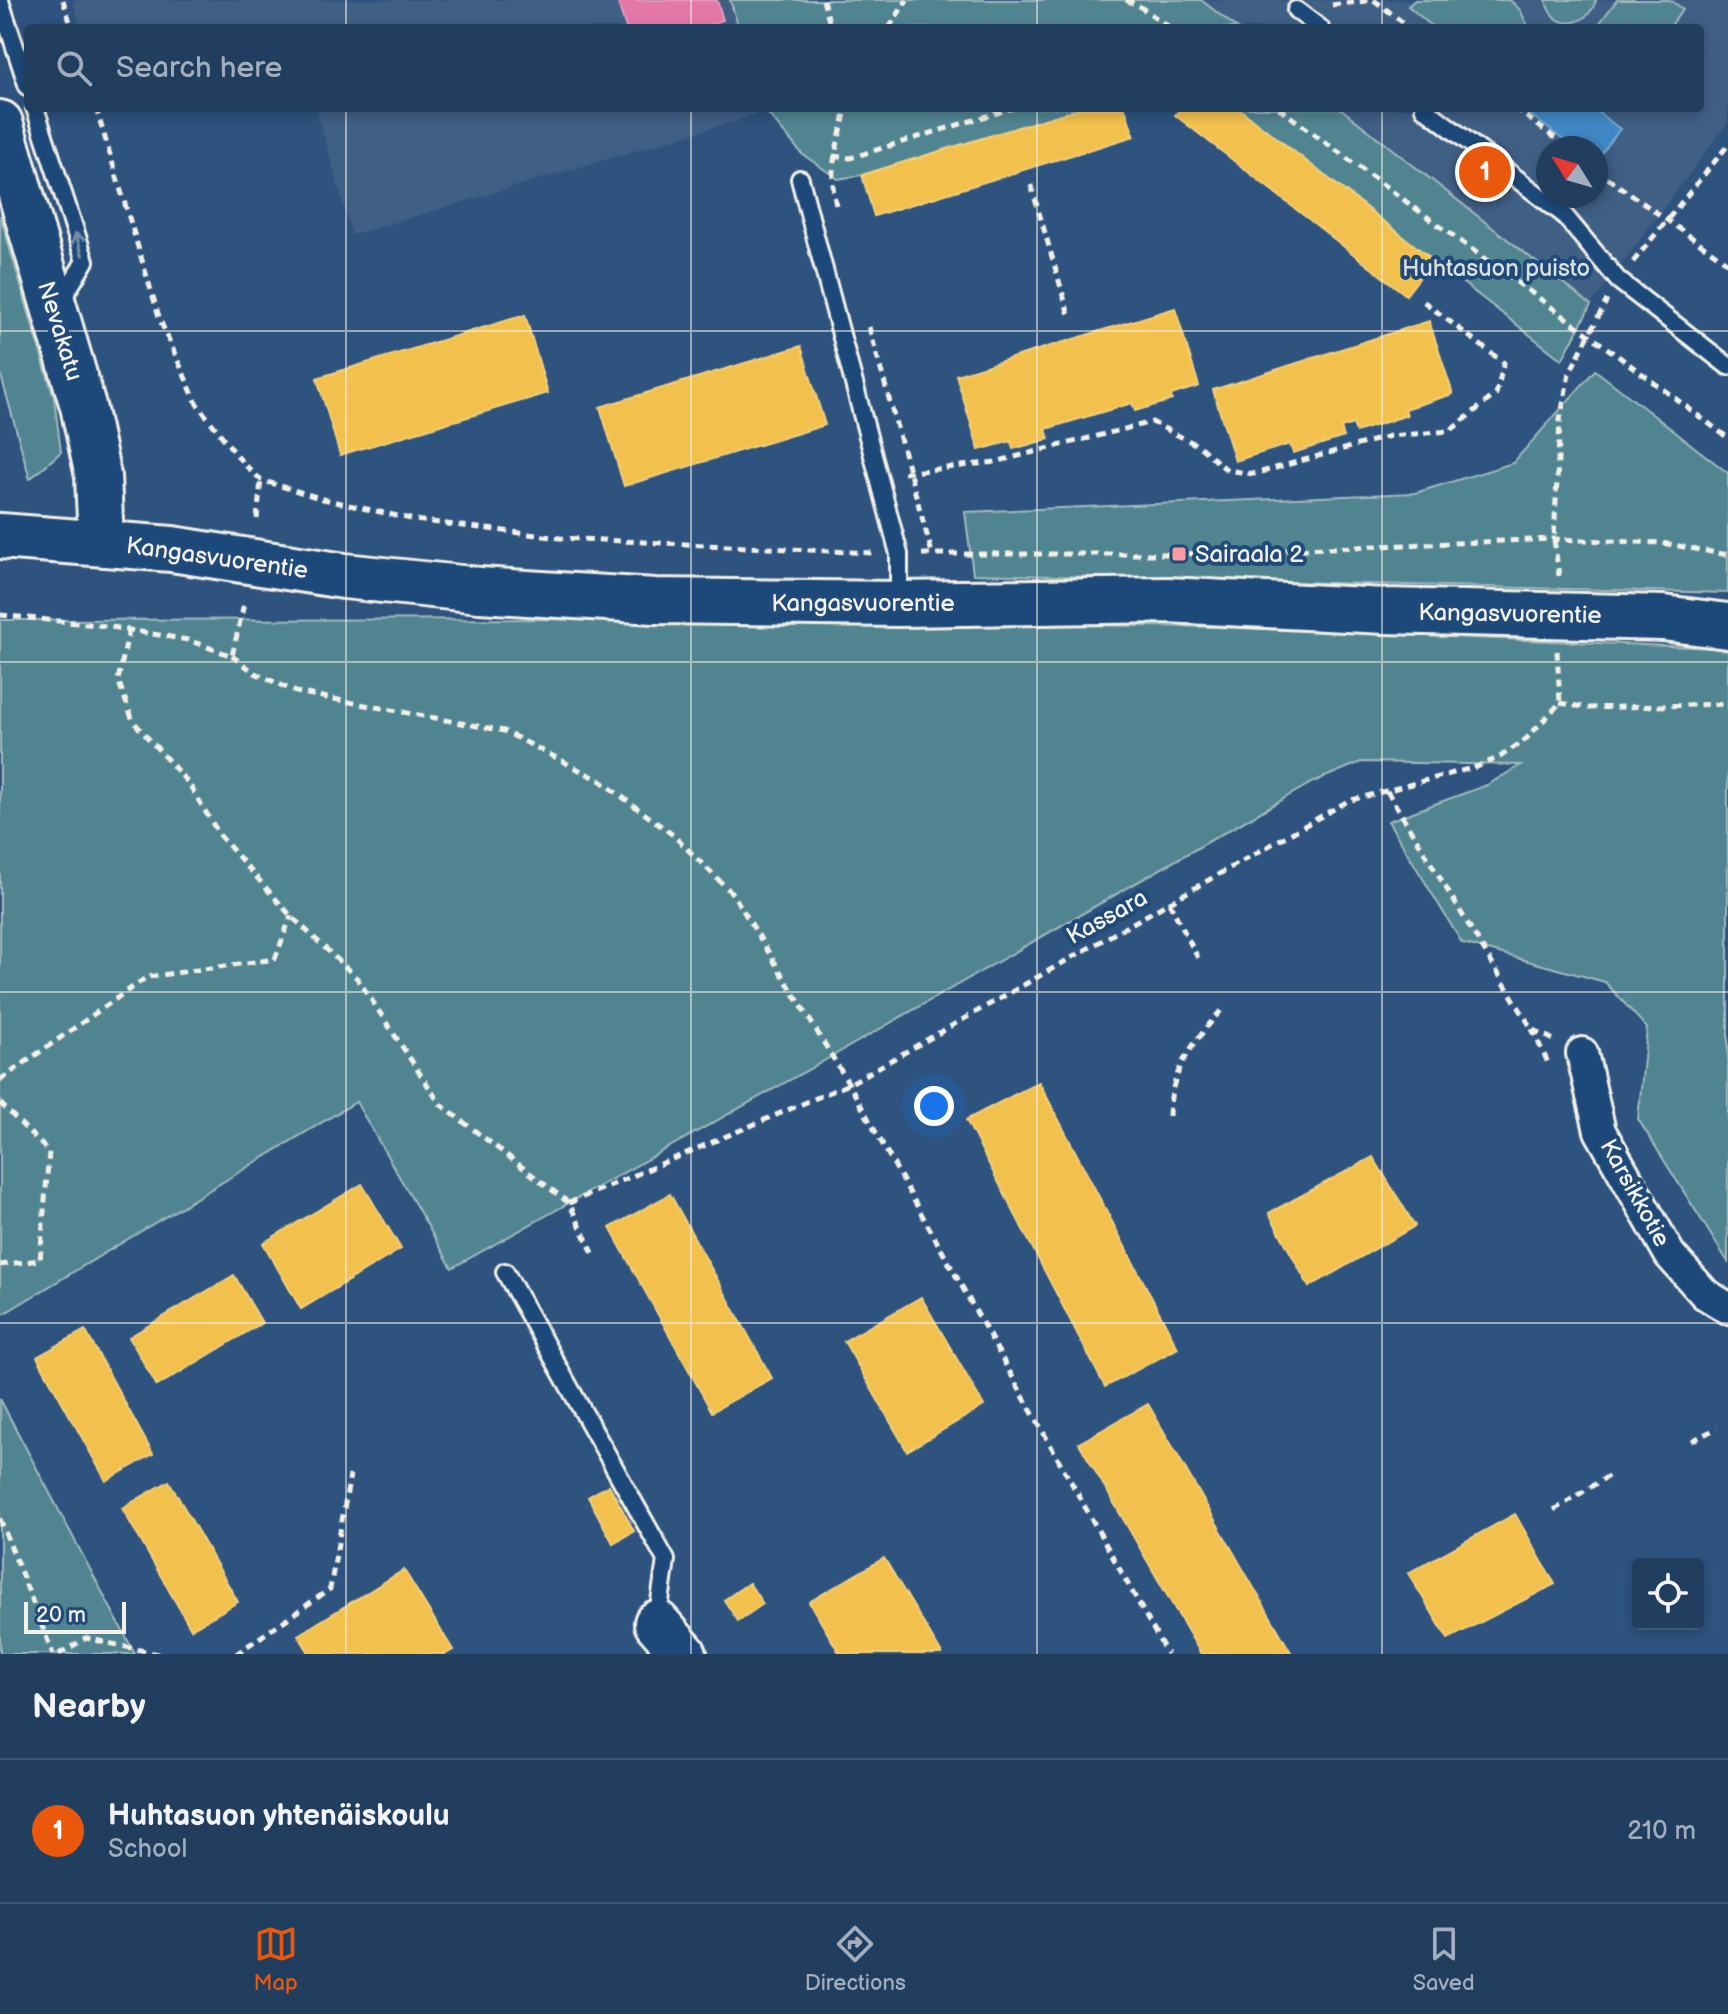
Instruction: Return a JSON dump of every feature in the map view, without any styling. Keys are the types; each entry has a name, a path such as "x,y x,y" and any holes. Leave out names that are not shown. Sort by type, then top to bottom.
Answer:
{"main road":[{"name":"Nevakatu","path":"0,123 83,406 98,476 101,542"},
{"name":"Kangasvuorentie","path":"0,536 172,549 344,576 480,590 655,601 899,604 1167,600 1385,611 1663,618 1728,626"}],"street":[{"name":"Karsikkotie","path":"1582,1053 1600,1131 1670,1255 1705,1294 1728,1308"}],"lane":[{"path":"0,1 24,75"},
{"path":"1296,10 1315,24"},
{"path":"36,112 85,261 54,312"},
{"path":"1429,112 1563,214 1618,280 1728,366"},
{"path":"800,179 899,554 899,604"},
{"path":"505,1272 666,1560 670,1639"}],"path":[{"path":"63,0 71,24"},
{"path":"823,0 830,24"},
{"path":"892,24 907,0"},
{"path":"1126,0 1165,24"},
{"path":"1374,0 1405,24"},
{"path":"97,112 160,320 197,404 242,462 261,480 323,499 415,520 545,536 899,554 1179,554 1554,539 1662,543 1728,555"},
{"path":"838,213 832,187 833,156 845,112"},
{"path":"833,156 850,158 1000,112"},
{"path":"1284,112 1728,438"},
{"path":"1520,112 1552,136"},
{"path":"1560,589 1554,539 1560,420 1569,374 1618,280 1728,145"},
{"path":"1608,178 1728,263"},
{"path":"1031,185 1069,315"},
{"path":"879,476 995,462 1152,422 1199,446 1227,470 1254,474 1390,436 1450,431 1496,394 1504,363 1423,301"},
{"path":"868,324 932,553"},
{"path":"257,519 261,480"},
{"path":"232,656 244,604"},
{"path":"0,615 188,640 232,656 255,673 296,692 504,731 601,781 673,835 733,894 849,1084 1167,1654"},
{"path":"129,630 118,680 133,721 189,784 220,836 291,916 357,978 440,1104 569,1203 595,1257"},
{"path":"1557,642 1560,703 1588,708 1728,704"},
{"name":"Kassara","path":"569,1203 849,1084 1348,801 1476,767 1500,757 1526,739 1560,703"},
{"path":"1387,791 1532,1029 1582,1053"},
{"path":"1169,902 1198,958"},
{"path":"0,1080 147,977 275,959 291,916"},
{"path":"1169,1116 1170,1097 1189,1049 1224,1007"},
{"path":"0,1103 49,1152 40,1260 0,1265"},
{"path":"1692,1441 1717,1428"},
{"path":"1554,1510 1613,1473"},
{"path":"236,1654 330,1589 350,1475"},
{"path":"0,1519 56,1654 86,1638 158,1654"}],"shaded area":[{"path":"72,0 730,0 738,24 80,24"},
{"path":"1201,0 1728,0 1728,122 1591,305 1345,112 1704,112 1704,24 1232,24"},
{"path":"317,112 765,112 352,235"}],"green space":[{"path":"730,0 1201,0 1232,24 738,24"},
{"path":"1415,0 1510,0 1527,24 1429,24 1408,6"},
{"path":"1546,0 1596,0 1586,17 1570,22 1555,17"},
{"path":"1617,0 1670,0 1683,9 1672,24 1599,24"},
{"path":"766,112 1068,112 862,175 838,179 802,154"},
{"name":"Huhtasuon puisto","path":"1243,112 1345,112 1591,305 1562,360"},
{"path":"0,215 54,398 61,452 30,479 0,372"},
{"path":"1595,370 1728,473 1728,593 973,574 965,512 1415,493 1513,463"},
{"path":"654,619 1215,627 1728,651 1728,1262 1638,1119 1647,1028 1605,982 1462,943 1388,821 1487,785 1521,765 1361,762 1313,782 815,1066 452,1268 356,1102 0,1316 0,620"},
{"path":"0,1399 135,1654 0,1654"}],"building: Homes":[{"path":"1068,112 1126,112 1134,136 874,216 862,175"},
{"path":"1178,112 1243,112 1433,260 1406,295 1175,115"},
{"path":"1175,308 1199,386 1171,395 1172,400 1135,411 1132,403 1046,429 1049,439 1013,449 1011,441 979,450 956,375"},
{"path":"525,315 548,393 340,455 317,378"},
{"path":"1429,321 1453,394 1405,409 1407,415 1356,432 1353,424 1341,428 1344,437 1293,453 1290,444 1235,461 1213,390"},
{"path":"801,346 825,425 624,486 600,407"},
{"path":"1039,1082 1178,1348 1105,1387 966,1120"},
{"path":"1373,1157 1415,1226 1309,1287 1269,1213"},
{"path":"362,1184 401,1249 301,1309 263,1243"},
{"path":"670,1194 772,1378 712,1412 610,1228"},
{"path":"234,1275 262,1323 157,1386 129,1337"},
{"path":"921,1297 984,1406 907,1451 844,1341"},
{"path":"85,1330 153,1454 106,1481 37,1357"},
{"path":"1148,1404 1292,1654 1201,1654 1079,1443"},
{"path":"169,1481 238,1602 191,1629 122,1508"},
{"path":"609,1485 634,1531 613,1543 588,1497"},
{"path":"1515,1514 1555,1584 1448,1639 1408,1573"},
{"path":"884,1558 942,1654 840,1654 809,1602"},
{"path":"404,1570 453,1650 446,1654 310,1654 298,1635"},
{"path":"749,1583 763,1604 738,1621 724,1600"}],"building: Schools":[{"path":"1527,112 1597,112 1620,129 1608,145 1608,136 1558,136"}],"building: Health":[{"path":"617,0 717,0 723,20 712,24 625,24"}],"place":[{"name":"Huhtasuon yhtenäiskoulu","path":"1485,172"},
{"name":"Sairaala 2","path":"1179,554"}]}
